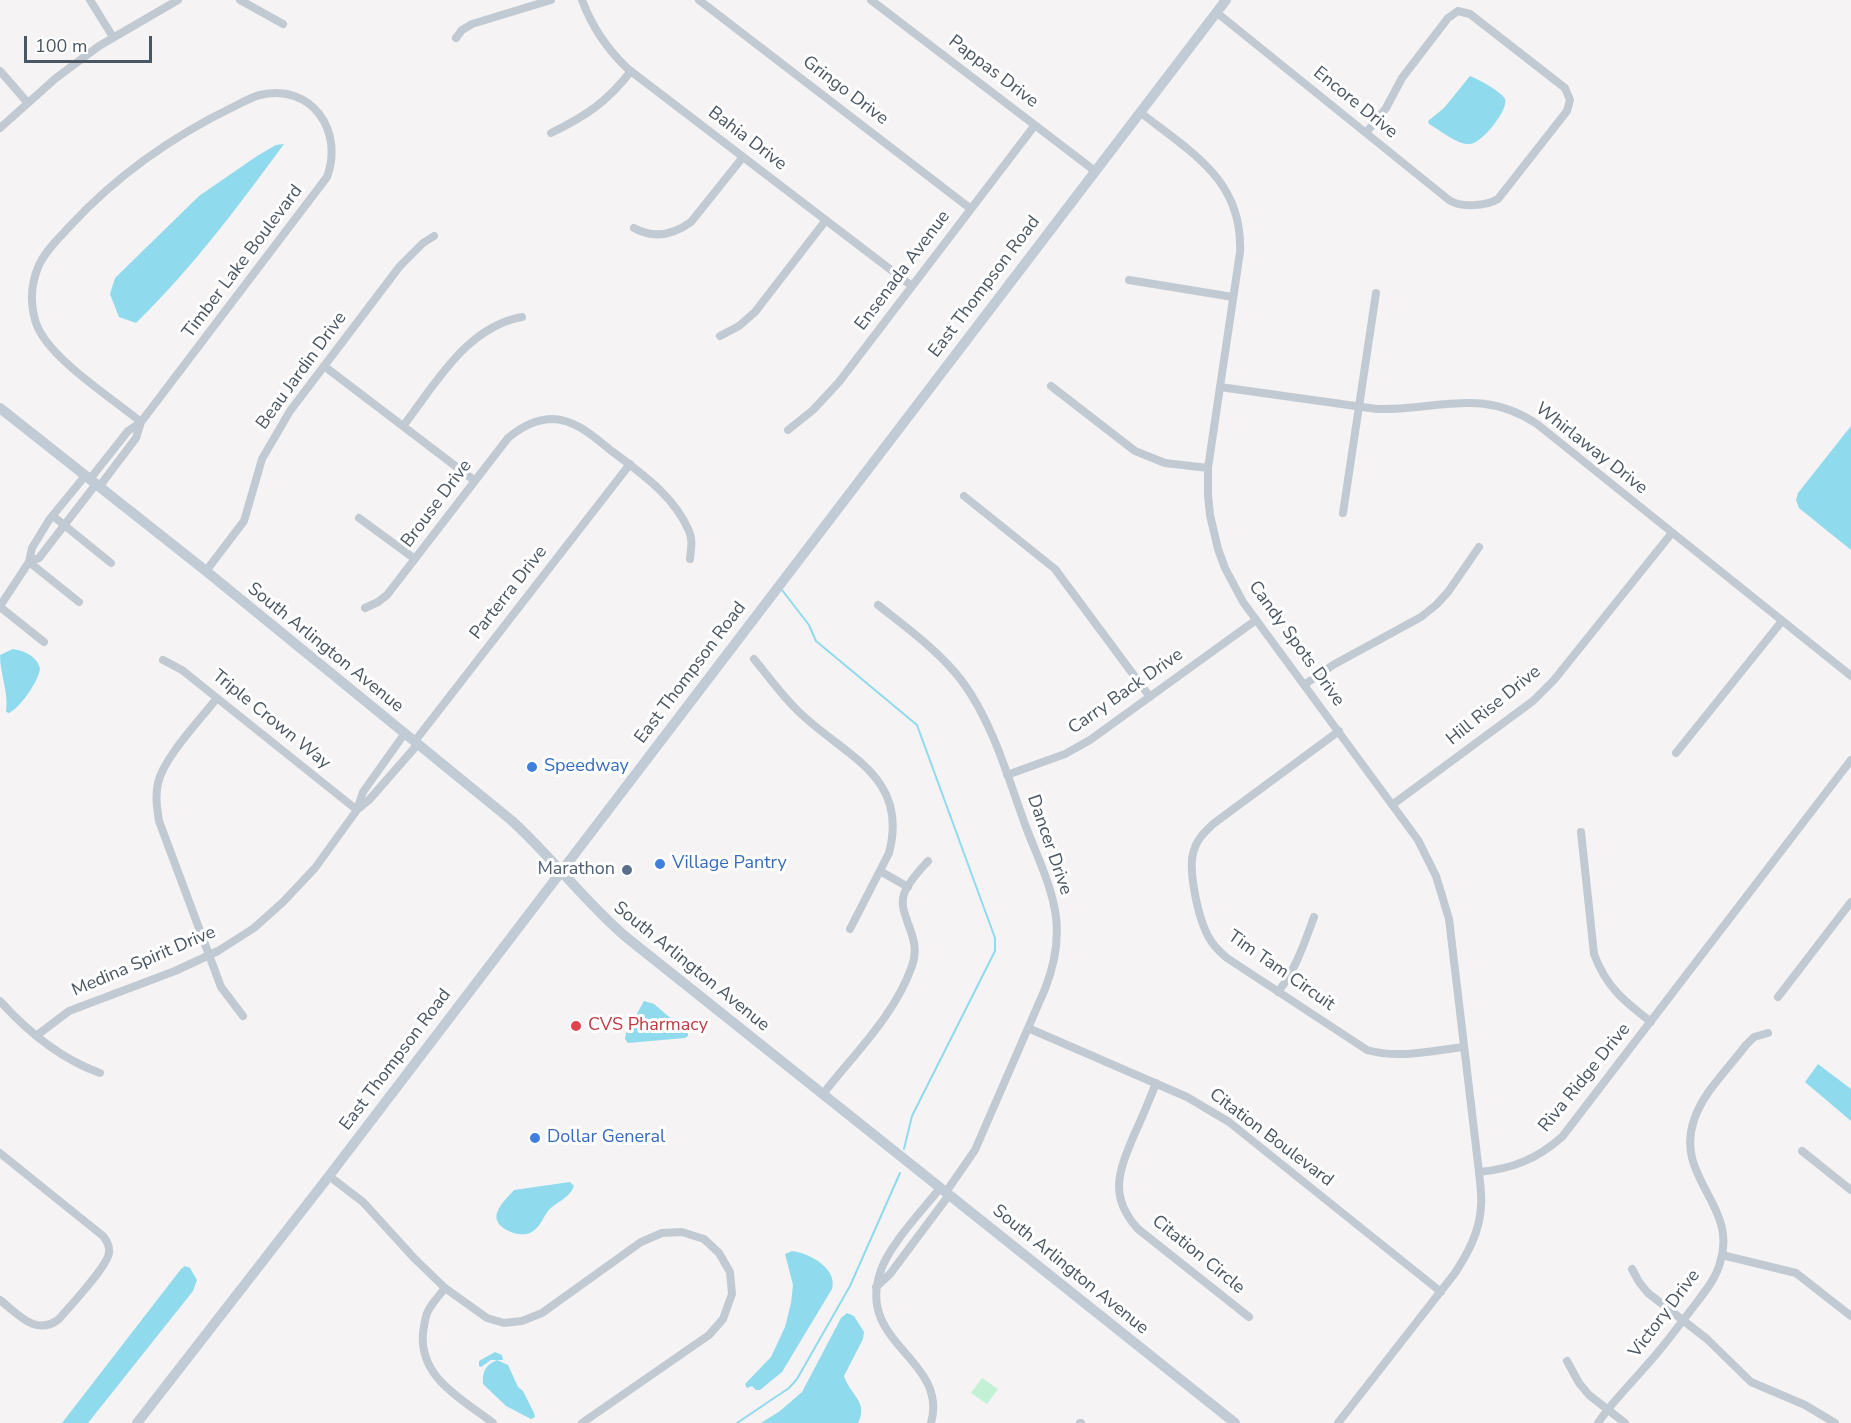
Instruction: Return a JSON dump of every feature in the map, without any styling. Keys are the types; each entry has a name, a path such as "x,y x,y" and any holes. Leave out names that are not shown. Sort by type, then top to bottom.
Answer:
{"main road":[{"name":"East Thompson Road","path":"137,1423 329,1176 1226,0"},
{"name":"South Arlington Avenue","path":"0,408 206,572 521,829 617,930 1235,1423"}],"street":[{"path":"90,0 112,37"},
{"path":"0,128 56,78 112,37 178,0"},
{"path":"240,0 283,24"},
{"path":"456,38 462,30 472,24 551,0"},
{"name":"Bahia Drive","path":"582,0 601,39 631,71 912,286"},
{"name":"Gringo Drive","path":"699,0 971,209"},
{"name":"Pappas Drive","path":"871,0 1095,171"},
{"name":"Encore Drive","path":"1216,12 1366,133 1454,203 1478,204 1494,202 1498,199 1568,111 1570,100 1564,88 1470,14 1458,11 1454,12 1402,78 1386,108 1366,133"},
{"path":"0,71 27,102"},
{"path":"551,133 584,117 601,105 631,71"},
{"name":"Timber Lake Boulevard","path":"29,562 32,548 53,516 136,438 141,422 327,177 332,162 333,146 328,127 317,112 297,98 290,95 259,95 210,118 166,144 116,182 62,235 40,264 33,291 33,303 36,323 45,341 61,358 141,422"},
{"name":"Candy Spots Drive","path":"1140,112 1211,171 1229,196 1237,217 1240,241 1208,468 1210,515 1218,549 1233,585 1256,620 1418,840 1429,860 1442,892 1449,919 1479,1172"},
{"name":"Ensenada Avenue","path":"788,430 829,393 1035,125"},
{"path":"634,228 661,235 674,233 685,227 742,157"},
{"path":"720,336 734,330 753,314 826,220"},
{"name":"Beau Jardin Drive","path":"206,572 241,526 263,456 290,411 405,260 434,236"},
{"path":"1130,280 1233,297"},
{"path":"1343,513 1376,293"},
{"path":"403,426 464,348 492,327 522,317"},
{"path":"324,366 475,481"},
{"path":"1051,386 1136,452 1165,463 1208,468"},
{"name":"Whirlaway Drive","path":"1220,387 1390,410 1462,402 1482,403 1509,409 1537,424 1671,534 1851,676"},
{"name":"Brouse Drive","path":"365,608 387,595 508,438 524,425 552,419 576,425 630,464"},
{"path":"630,464 657,487 677,511 690,535 690,559"},
{"name":"Parterra Drive","path":"417,743 630,464"},
{"name":"Timber Lake Boulevard","path":"29,562 39,558 92,481"},
{"path":"964,496 1055,569 1150,697"},
{"path":"53,516 111,563"},
{"path":"359,518 415,559"},
{"name":"Hill Rise Drive","path":"1392,805 1533,701 1554,680 1671,534"},
{"path":"1304,685 1421,617 1448,592 1479,546"},
{"path":"44,642 0,606 29,562 79,603"},
{"name":"Dancer Drive","path":"878,605 934,651 961,680 982,714 1049,889 1056,927 1056,947 1050,978 975,1150 945,1192"},
{"name":"Carry Back Drive","path":"1007,775 1065,754 1090,740 1256,620"},
{"path":"1676,753 1782,621"},
{"path":"754,659 796,710 865,765 883,787 892,814 893,834 889,854 850,929"},
{"name":"Triple Crown Way","path":"163,660 182,670 357,810"},
{"path":"217,698 166,762 158,782 156,803 159,821 221,987 243,1016"},
{"name":"Tim Tam Circuit","path":"1339,731 1201,835 1191,862 1192,878 1203,925 1210,940 1227,958 1366,1050 1383,1055 1395,1055 1463,1047"},
{"name":"Medina Spirit Drive","path":"357,810 363,792 405,734"},
{"name":"Medina Spirit Drive","path":"36,1036 69,1011 209,956 254,928 315,868 357,810 369,800 417,743"},
{"name":"Riva Ridge Drive","path":"1479,1172 1511,1167 1530,1160 1547,1150 1568,1130 1851,760"},
{"path":"1581,832 1594,954 1600,969 1617,995 1651,1022"},
{"path":"823,1094 902,991 916,951 915,941 903,908 903,895 928,861"},
{"path":"880,870 908,887"},
{"path":"1778,997 1851,902"},
{"path":"1278,992 1288,980 1301,955 1314,917"},
{"path":"0,1001 36,1036 78,1065 100,1073"},
{"name":"Citation Boulevard","path":"1028,1028 1193,1100 1229,1122 1442,1292"},
{"name":"Victory Drive","path":"1598,1423 1712,1282 1722,1255 1723,1228 1716,1207 1696,1173 1690,1147 1694,1120 1703,1102 1746,1045 1754,1037 1768,1034"},
{"name":"Citation Circle","path":"1156,1083 1121,1167 1119,1194 1122,1206 1129,1220 1138,1229 1249,1317"},
{"path":"1802,1151 1851,1190"},
{"path":"0,1153 103,1236 110,1250 105,1263 59,1319 46,1326 35,1326 28,1323 0,1300"},
{"path":"1338,1423 1442,1292 1468,1253 1481,1205 1479,1172"},
{"path":"329,1176 363,1202 445,1288 487,1318 504,1323 522,1321 542,1312 641,1242 662,1233 682,1232 704,1239 719,1253 730,1272 732,1294 723,1319 709,1335 582,1423"},
{"path":"931,1423 934,1407 933,1395 922,1374 885,1329 877,1309 876,1287 885,1260 945,1192"},
{"path":"876,1287 890,1274 945,1192"},
{"path":"1722,1255 1796,1273 1851,1316"},
{"path":"1632,1269 1648,1293 1714,1346 1751,1382 1805,1405 1835,1423"},
{"path":"445,1288 427,1312 425,1319 422,1342 426,1362 446,1387 493,1423"},
{"path":"1567,1361 1585,1390 1625,1423"}],"green space":[{"path":"982,1378 998,1389 987,1404 971,1393"}],"water":[{"path":"1470,76 1499,93 1505,99 1505,104 1499,118 1481,139 1475,143 1465,144 1454,140 1429,124 1428,121 1444,108"},
{"path":"284,144 214,236 157,302 136,323 119,317 110,294 115,278 199,196 257,156 276,145"},
{"path":"1851,426 1851,550 1799,508 1796,500 1798,493"},
{"path":"13,649 30,655 37,661 40,669 28,694 9,713 6,712 0,655"},
{"path":"644,1001 654,1004 688,1033 688,1036 628,1043 625,1039 626,1033"},
{"path":"1818,1064 1851,1089 1851,1121 1805,1082"},
{"path":"570,1182 574,1186 569,1194 548,1211 539,1226 530,1233 513,1233 499,1223 498,1210 514,1190"},
{"path":"792,1251 807,1255 821,1263 831,1275 832,1289 782,1372 760,1390 752,1386 747,1388 745,1384 771,1357 785,1327 793,1285 785,1254"},
{"path":"185,1266 190,1268 197,1280 193,1291 88,1423 62,1423 181,1269"},
{"path":"847,1313 854,1316 864,1332 863,1339 844,1376 860,1404 861,1416 858,1423 761,1423 780,1411 802,1392 841,1318"},
{"path":"495,1352 502,1355 503,1360 491,1360 479,1366 479,1361"},
{"path":"497,1360 508,1365 535,1417 531,1419 506,1406 483,1384 486,1369"}],"waterway":[{"path":"782,590 809,625 816,641 917,725 995,938 995,951 912,1116 904,1149"},
{"path":"737,1423 789,1388 797,1379 850,1286 900,1173"}],"place":[{"name":"Speedway","path":"532,767"},
{"name":"Village Pantry","path":"660,864"},
{"name":"Marathon","path":"627,870"},
{"name":"CVS Pharmacy","path":"576,1026"},
{"name":"Dollar General","path":"535,1138"}]}
